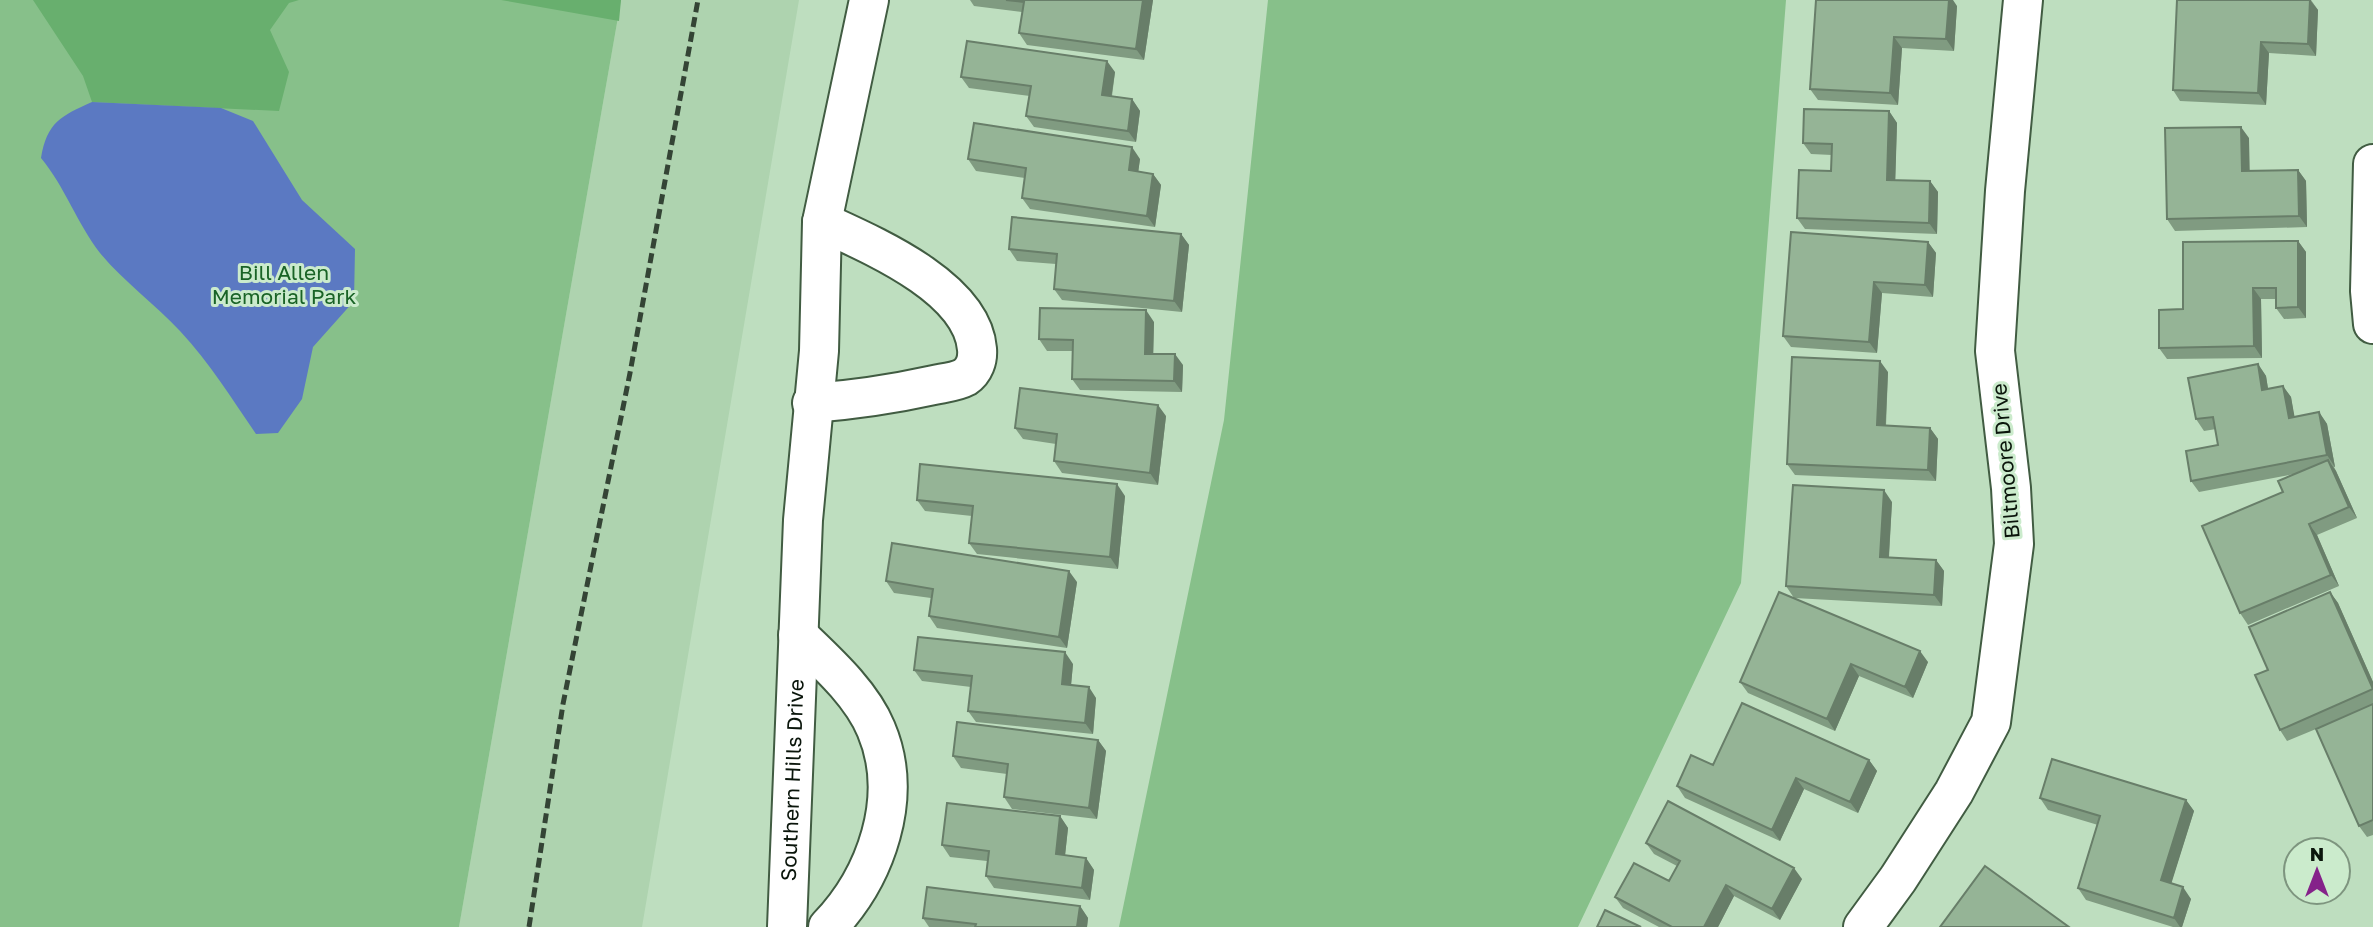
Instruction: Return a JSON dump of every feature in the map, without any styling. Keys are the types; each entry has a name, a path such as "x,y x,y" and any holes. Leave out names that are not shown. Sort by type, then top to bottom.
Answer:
{"street":[{"name":"Southern Hills Drive","path":"787,927 798,635 812,403 819,351 822,222 869,0"},
{"name":"Biltmoore Drive","path":"1863,927 1898,879 1954,792 1991,722 2014,544 2011,488 1995,351 2005,191 2023,0"},
{"path":"2373,164 2370,290 2373,324"},
{"path":"812,403 886,396 958,380 971,372 978,356 971,323 944,294 894,258 822,222"},
{"name":"Southern Hills Drive","path":"798,635 865,710 876,730 884,756 886,809 873,860 847,906 828,927"}],"shaded area":[{"path":"621,0 799,0 642,927 459,927"}],"green space":[{"name":"Bill Allen Memorial Park","path":"0,0 621,0 459,927 0,927"},
{"path":"33,0 299,0 289,3 270,30 289,72 279,111 92,102 83,76"},
{"path":"501,0 621,0 619,21"},
{"path":"1268,0 1786,0 1741,583 1578,927 1119,927 1224,420"}],"water":[{"path":"92,102 221,108 253,121 302,200 355,249 354,301 313,347 302,399 278,433 256,434 191,343 100,253 41,158 47,136 57,122"}],"building":[{"path":"1006,0 1143,0 1136,49 1019,33 1024,2"},
{"path":"1816,0 1949,0 1946,39 1894,37 1890,93 1810,89"},
{"path":"2177,0 2310,0 2308,44 2261,42 2258,93 2173,90"},
{"path":"967,41 1107,61 1102,95 1132,99 1128,131 1026,116 1031,86 961,77"},
{"path":"1804,109 1889,111 1887,180 1930,181 1929,223 1797,218 1799,170 1831,171 1832,144 1803,143"},
{"path":"974,123 1132,147 1129,170 1153,174 1147,216 1022,198 1026,168 968,159"},
{"path":"2241,127 2242,171 2298,170 2299,216 2167,219 2165,128"},
{"path":"1012,217 1181,234 1174,301 1054,289 1057,254 1009,249"},
{"path":"1791,232 1928,242 1925,285 1874,282 1869,342 1783,336"},
{"path":"2298,241 2298,307 2276,308 2276,288 2253,288 2254,346 2159,348 2159,310 2183,309 2183,242"},
{"path":"1040,308 1146,310 1145,354 1175,354 1174,381 1072,379 1073,340 1039,339"},
{"path":"1792,357 1880,361 1877,425 1930,428 1928,470 1787,464"},
{"path":"2258,364 2262,390 2283,386 2289,418 2319,412 2327,455 2191,481 2186,451 2218,445 2213,417 2196,419 2188,378"},
{"path":"1020,388 1158,405 1150,473 1054,461 1057,434 1015,428"},
{"path":"2328,460 2349,507 2309,524 2331,575 2240,613 2202,526 2283,492 2278,481"},
{"path":"920,464 1117,484 1110,557 969,543 973,506 917,500"},
{"path":"1793,485 1884,490 1880,557 1936,560 1934,595 1786,586"},
{"path":"892,543 1069,571 1059,637 929,616 933,589 886,581"},
{"path":"1779,592 1920,651 1905,687 1851,664 1827,719 1740,682"},
{"path":"2330,592 2373,689 2280,730 2255,675 2268,670 2249,627"},
{"path":"918,637 1065,652 1062,684 1089,687 1085,723 968,711 972,676 914,670"},
{"path":"1742,703 1869,760 1850,802 1796,778 1772,830 1677,786 1691,755 1713,765"},
{"path":"2373,704 2373,820 2359,826 2316,729"},
{"path":"957,722 1098,740 1089,808 1004,797 1008,764 953,756"},
{"path":"2052,759 2186,800 2161,880 2183,887 2174,918 2078,888 2100,816 2040,798"},
{"path":"1668,801 1794,868 1772,909 1726,885 1704,927 1672,927 1615,897 1634,863 1669,881 1680,861 1646,843"},
{"path":"947,803 1060,816 1056,854 1086,858 1082,888 986,876 989,851 942,845"},
{"path":"1985,866 2069,927 1940,927"},
{"path":"927,887 1080,906 1077,927 975,927 976,924 923,918"},
{"path":"1605,910 1641,927 1597,927"}],"railway":[{"path":"529,927 563,704 630,373 698,0"}]}
